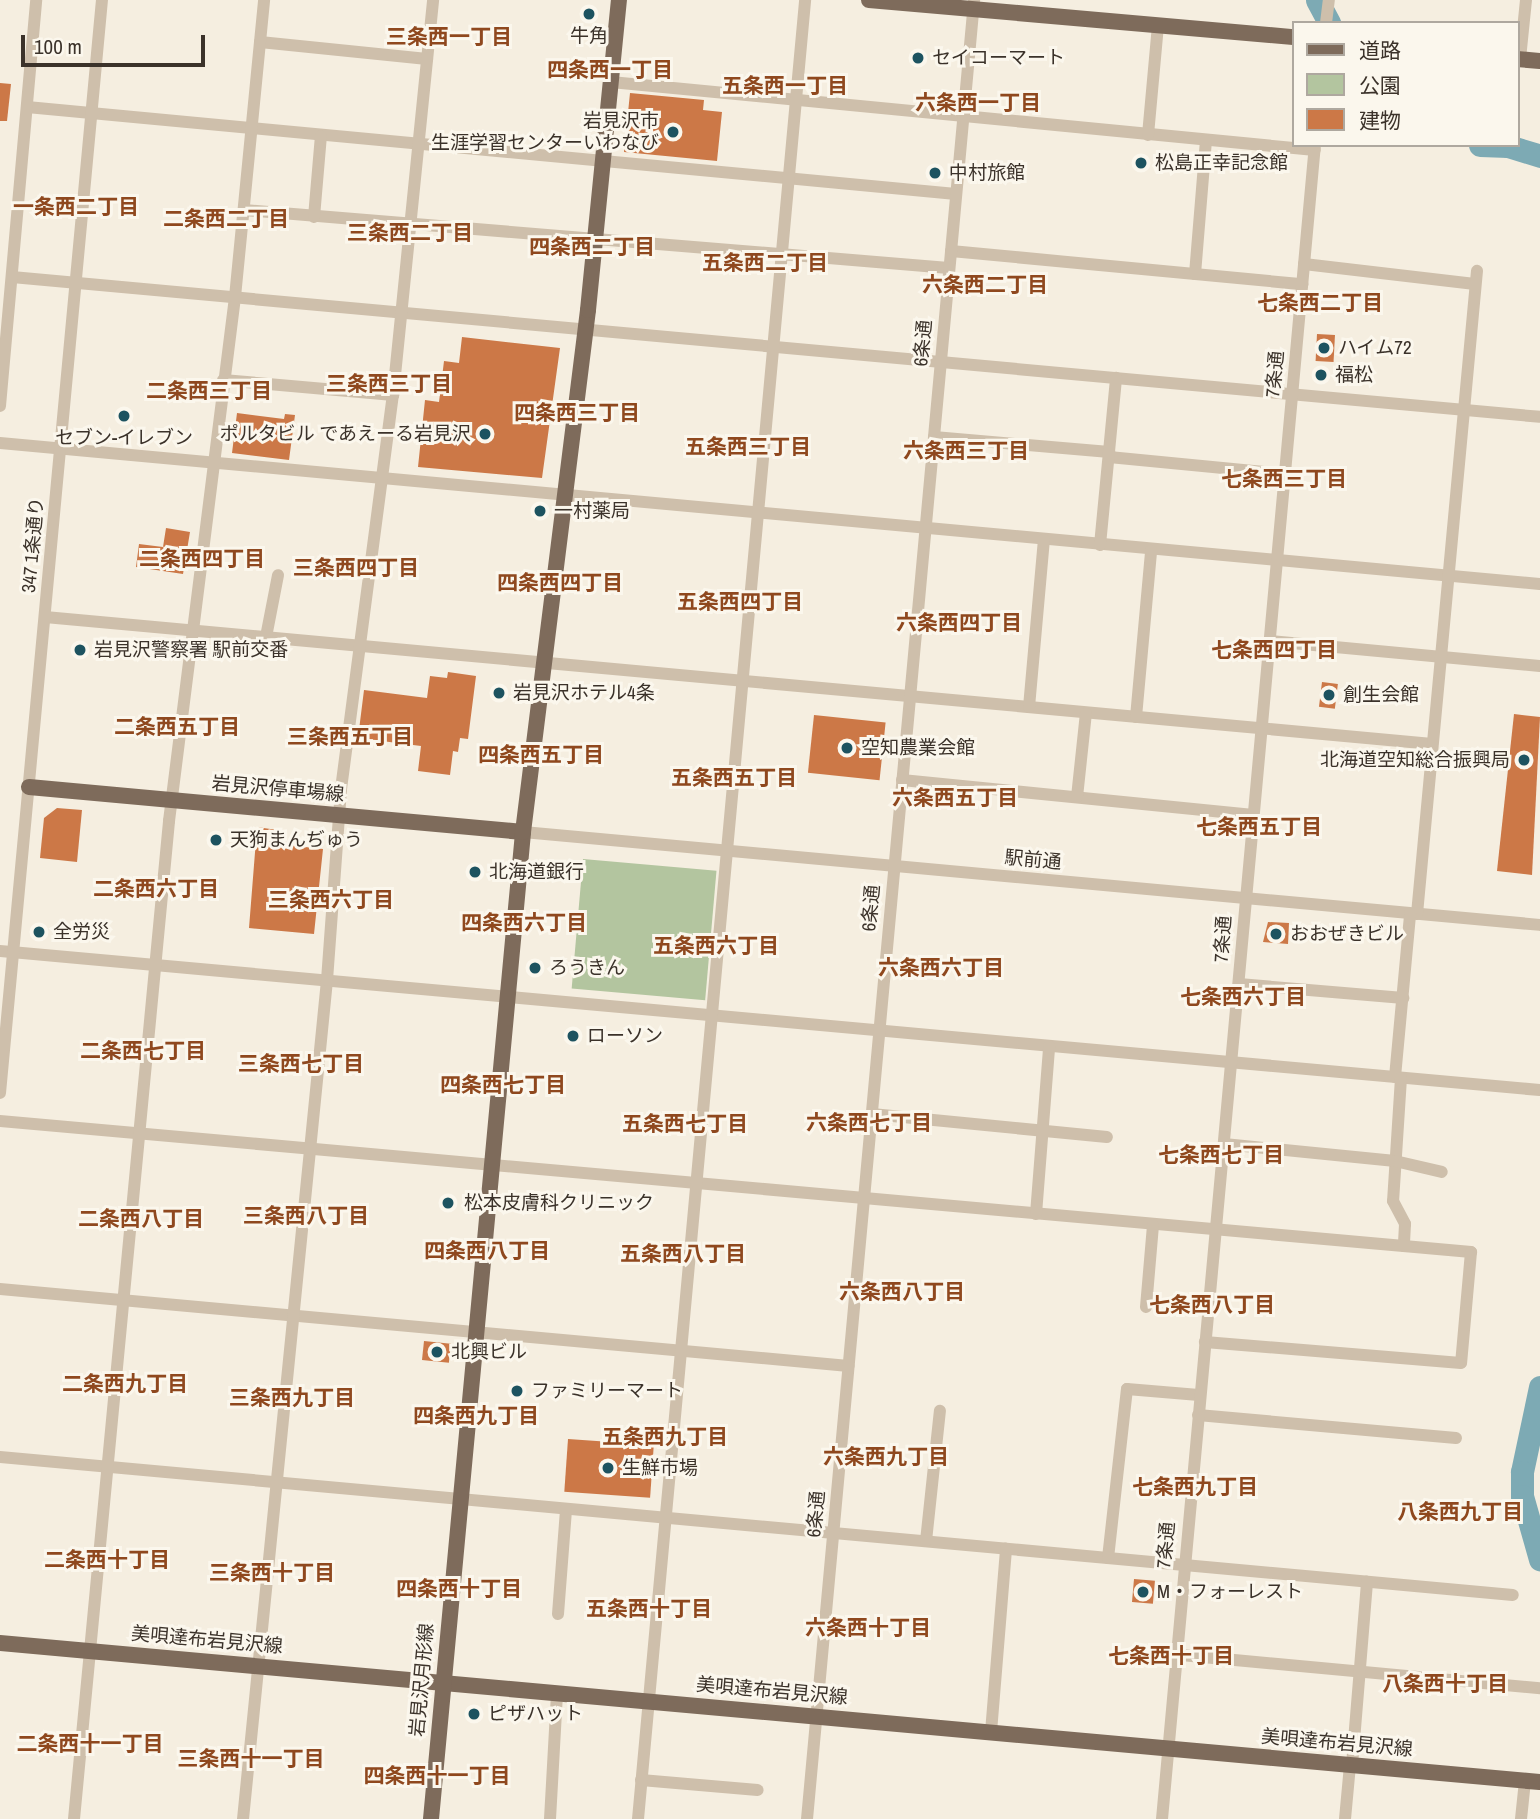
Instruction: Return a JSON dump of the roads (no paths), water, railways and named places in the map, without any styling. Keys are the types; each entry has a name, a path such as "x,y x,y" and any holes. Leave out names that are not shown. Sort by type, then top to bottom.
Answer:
{"main road":[{"name":"岩見沢月形線","path":"431,1819 523,832 586,329 619,0"},
{"path":"869,0 974,4 1158,26 1292,37"},
{"path":"1519,59 1540,61"},
{"name":"岩見沢停車場線","path":"29,787 523,832"},
{"name":"美唄達布岩見沢線","path":"0,1643 1533,1782"}],"street":[{"path":"0,406 36,0"},
{"name":"347 1条通り","path":"0,1093 102,0"},
{"path":"74,1819 171,801 235,297 264,0"},
{"path":"243,1819 274,1481 327,980 340,815 393,395 433,0"},
{"path":"638,1819 805,0"},
{"path":"1326,21 1329,0"},
{"path":"1519,59 1526,0"},
{"name":"6条通","path":"807,1819 974,4"},
{"path":"1148,135 1158,26"},
{"path":"260,43 427,59"},
{"path":"611,82 1148,135 1292,146"},
{"path":"27,107 956,194"},
{"path":"314,217 321,136"},
{"path":"1195,274 1206,140"},
{"name":"7条通","path":"1163,1819 1181,1655 1183,1564 1315,148"},
{"path":"244,210 780,257 950,268"},
{"path":"951,251 1302,284"},
{"path":"1304,264 1476,277 1433,744 1403,998 1393,1201 1405,1224 1404,1247"},
{"path":"12,277 1540,416"},
{"path":"1100,545 1116,379"},
{"path":"223,380 393,395"},
{"path":"934,437 1285,474"},
{"path":"0,443 1151,551 1540,584"},
{"path":"1029,707 1044,540"},
{"path":"1136,717 1151,551"},
{"path":"266,637 278,576"},
{"path":"46,617 1433,744"},
{"path":"1270,641 1540,666"},
{"path":"1077,797 1086,713"},
{"path":"902,780 1253,814"},
{"name":"駅前通","path":"523,832 1540,925"},
{"path":"0,951 1540,1090"},
{"path":"1239,984 1403,998"},
{"path":"1036,1214 1049,1046"},
{"path":"872,1114 1107,1137"},
{"path":"0,1121 1471,1252 1461,1363 1205,1342"},
{"path":"1224,1144 1395,1161 1442,1172"},
{"path":"1146,1307 1153,1225"},
{"path":"0,1289 849,1366"},
{"path":"1108,1558 1127,1389 1199,1395"},
{"path":"926,1542 940,1411"},
{"path":"1198,1415 1456,1438"},
{"path":"0,1457 1513,1595"},
{"path":"558,1614 566,1509"},
{"path":"991,1732 1006,1549"},
{"path":"1345,1819 1367,1582"},
{"path":"1181,1655 1540,1688"},
{"path":"550,1819 557,1693"},
{"path":"641,1780 758,1790"},
{"path":"1521,1819 1533,1782"}],"waterway":[{"path":"1317,0 1328,21"},
{"path":"1511,147 1540,156"},
{"path":"1540,1387 1522,1472 1522,1496 1540,1559"}],"place":[{"name":"牛角","path":"589,14"},
{"name":"セイコーマート","path":"918,58"},
{"name":"岩見沢市 生涯学習センターいわなび","path":"673,132"},
{"name":"松島正幸記念館","path":"1141,163"},
{"name":"中村旅館","path":"935,173"},
{"name":"ハイム72","path":"1324,348"},
{"name":"福松","path":"1321,375"},
{"name":"セブン-イレブン","path":"124,416"},
{"name":"ポルタビル であえーる岩見沢","path":"485,434"},
{"name":"一村薬局","path":"540,511"},
{"name":"岩見沢警察署 駅前交番","path":"80,650"},
{"name":"岩見沢ホテル4条","path":"499,693"},
{"name":"創生会館","path":"1329,695"},
{"name":"空知農業会館","path":"847,748"},
{"name":"北海道空知総合振興局","path":"1524,760"},
{"name":"天狗まんぢゅう","path":"216,840"},
{"name":"北海道銀行","path":"475,872"},
{"name":"全労災","path":"39,932"},
{"name":"おおぜきビル","path":"1276,934"},
{"name":"ろうきん","path":"535,968"},
{"name":"ローソン","path":"573,1036"},
{"name":"松本皮膚科クリニック","path":"448,1203"},
{"name":"北興ビル","path":"437,1352"},
{"name":"ファミリーマート","path":"517,1391"},
{"name":"生鮮市場","path":"608,1468"},
{"name":"M・フォーレスト","path":"1143,1592"},
{"name":"ピザハット","path":"474,1714"}],"district":[{"name":"三条西一丁目","path":"449,37"},
{"name":"四条西一丁目","path":"610,70"},
{"name":"五条西一丁目","path":"785,86"},
{"name":"六条西一丁目","path":"978,103"},
{"name":"一条西二丁目","path":"76,207"},
{"name":"二条西二丁目","path":"226,219"},
{"name":"三条西二丁目","path":"410,233"},
{"name":"四条西二丁目","path":"592,247"},
{"name":"五条西二丁目","path":"765,263"},
{"name":"六条西二丁目","path":"985,285"},
{"name":"七条西二丁目","path":"1320,303"},
{"name":"三条西三丁目","path":"389,384"},
{"name":"二条西三丁目","path":"209,391"},
{"name":"四条西三丁目","path":"577,413"},
{"name":"五条西三丁目","path":"748,447"},
{"name":"六条西三丁目","path":"966,451"},
{"name":"七条西三丁目","path":"1284,479"},
{"name":"二条西四丁目","path":"202,559"},
{"name":"三条西四丁目","path":"356,568"},
{"name":"四条西四丁目","path":"560,583"},
{"name":"五条西四丁目","path":"740,602"},
{"name":"六条西四丁目","path":"959,623"},
{"name":"七条西四丁目","path":"1274,650"},
{"name":"二条西五丁目","path":"177,727"},
{"name":"三条西五丁目","path":"350,737"},
{"name":"四条西五丁目","path":"541,755"},
{"name":"五条西五丁目","path":"734,778"},
{"name":"六条西五丁目","path":"955,798"},
{"name":"七条西五丁目","path":"1259,827"},
{"name":"二条西六丁目","path":"156,889"},
{"name":"三条西六丁目","path":"331,900"},
{"name":"四条西六丁目","path":"524,923"},
{"name":"五条西六丁目","path":"716,946"},
{"name":"六条西六丁目","path":"941,968"},
{"name":"七条西六丁目","path":"1243,997"},
{"name":"二条西七丁目","path":"143,1051"},
{"name":"三条西七丁目","path":"301,1064"},
{"name":"四条西七丁目","path":"503,1085"},
{"name":"六条西七丁目","path":"869,1123"},
{"name":"五条西七丁目","path":"685,1124"},
{"name":"七条西七丁目","path":"1221,1155"},
{"name":"三条西八丁目","path":"306,1216"},
{"name":"二条西八丁目","path":"141,1219"},
{"name":"四条西八丁目","path":"487,1251"},
{"name":"五条西八丁目","path":"683,1254"},
{"name":"六条西八丁目","path":"902,1292"},
{"name":"七条西八丁目","path":"1212,1305"},
{"name":"二条西九丁目","path":"125,1384"},
{"name":"三条西九丁目","path":"292,1398"},
{"name":"四条西九丁目","path":"476,1416"},
{"name":"五条西九丁目","path":"665,1437"},
{"name":"六条西九丁目","path":"886,1457"},
{"name":"七条西九丁目","path":"1195,1487"},
{"name":"八条西九丁目","path":"1460,1512"},
{"name":"二条西十丁目","path":"107,1560"},
{"name":"三条西十丁目","path":"272,1573"},
{"name":"四条西十丁目","path":"459,1589"},
{"name":"五条西十丁目","path":"649,1609"},
{"name":"六条西十丁目","path":"868,1628"},
{"name":"七条西十丁目","path":"1171,1656"},
{"name":"八条西十丁目","path":"1445,1684"},
{"name":"二条西十一丁目","path":"90,1744"},
{"name":"三条西十一丁目","path":"251,1759"},
{"name":"四条西十一丁目","path":"437,1776"}]}
